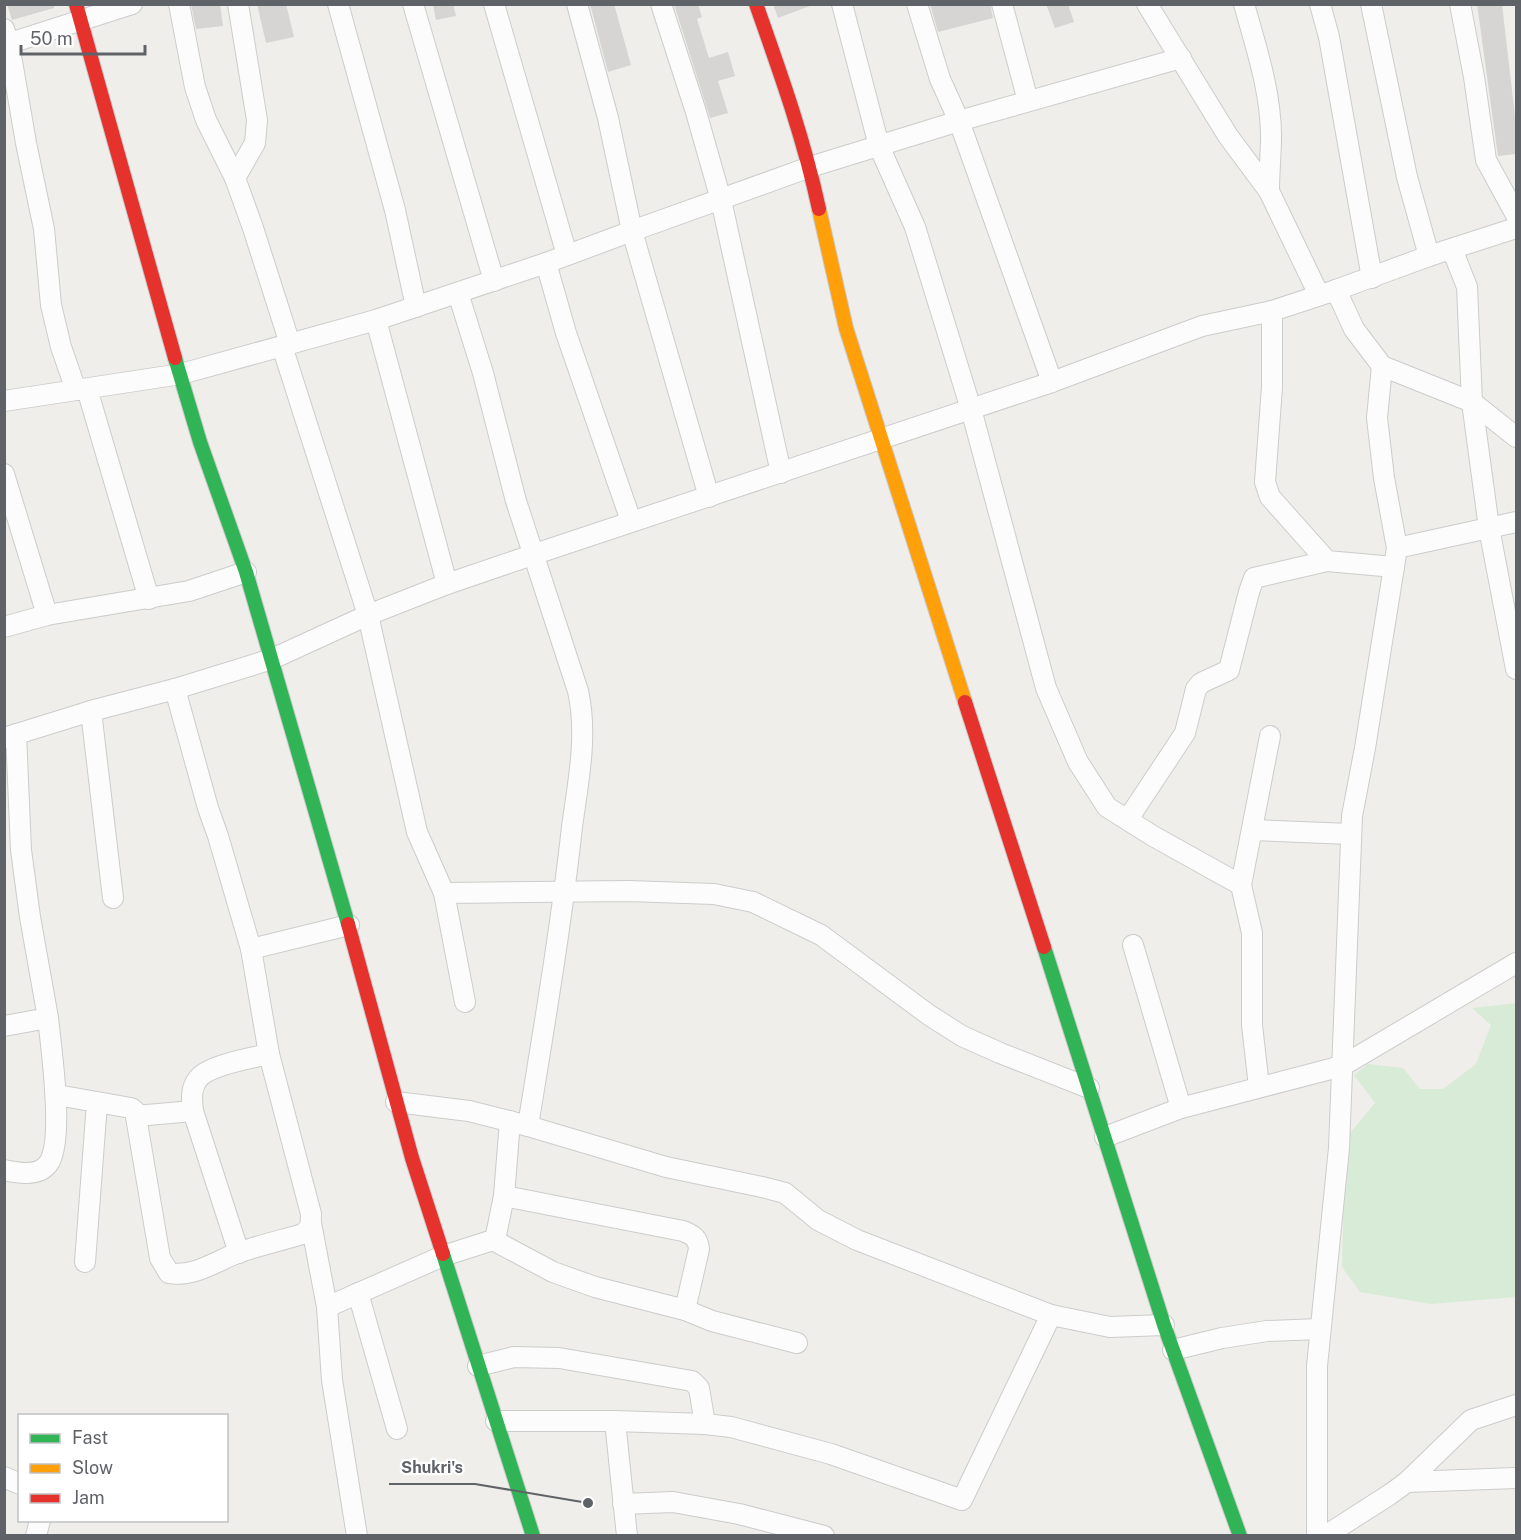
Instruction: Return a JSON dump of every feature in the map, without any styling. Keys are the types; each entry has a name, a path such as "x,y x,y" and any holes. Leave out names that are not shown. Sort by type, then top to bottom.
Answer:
{"street":[{"path":"132,4 78,12 6,39 44,229 51,305 61,347 81,390 149,599"},
{"path":"179,4 195,87 206,120 234,178 253,228 368,615 417,832 444,893 465,1002"},
{"path":"234,178 255,143 257,120 238,4"},
{"path":"338,4 395,210 416,307"},
{"path":"413,4 494,281"},
{"path":"494,4 567,255"},
{"path":"577,4 608,118 632,231 709,497"},
{"path":"661,4 696,112 721,200 781,473"},
{"path":"756,4 810,167 846,328 1164,1325 1240,1536"},
{"path":"842,4 879,146 915,227 971,409 1046,688 1078,762 1107,807 1153,836 1241,885"},
{"path":"917,4 940,79 959,121 1052,382"},
{"path":"1002,4 1028,101"},
{"path":"1147,4 1228,136 1269,192 1327,293 1382,366 1472,402 1516,437"},
{"path":"1244,4 1268,101 1271,135 1269,192"},
{"path":"1320,4 1329,37 1372,278"},
{"path":"1371,4 1407,177 1429,256"},
{"path":"1460,4 1474,77 1486,160 1516,215"},
{"path":"78,12 150,273 200,442 246,572 272,658 349,925 396,1102 533,1536"},
{"path":"4,401 181,374 376,320 546,263 810,167 959,121 1181,58"},
{"path":"4,1170 26,1173 38,1171 47,1165 54,1141 57,1095 48,1018 21,850 10,736 91,711 175,689 272,658 368,615 447,584 630,521 709,497 1052,382 1202,326 1272,311 1516,228"},
{"path":"1452,249 1467,287 1472,402 1489,528 1516,669"},
{"path":"546,263 566,333 630,521"},
{"path":"327,1307 443,1256 493,1240 496,1235 565,893 582,741 582,709 535,554 516,501 483,373 458,293"},
{"path":"1272,311 1272,387 1265,482 1270,497 1327,561"},
{"path":"376,320 447,584"},
{"path":"1317,1536 1317,1366 1339,1148 1350,834 1396,558 1377,418 1382,366"},
{"path":"4,474 47,615"},
{"path":"1128,819 1185,733 1196,689 1201,683 1229,670 1254,578 1327,561 1396,558 1489,528 1516,522"},
{"path":"4,627 47,615 189,591 246,572"},
{"path":"175,689 251,949 269,1054 310,1214 327,1307 332,1380 357,1536"},
{"path":"91,711 113,898"},
{"path":"1259,1087 1252,1025 1252,933 1241,885 1270,736"},
{"path":"1252,830 1350,834"},
{"path":"444,893 629,891 714,894 753,902 821,935 962,1036 1089,1088"},
{"path":"251,949 349,925"},
{"path":"1132,945 1181,1108"},
{"path":"1105,1137 1181,1108 1342,1066 1516,963"},
{"path":"4,1026 48,1018"},
{"path":"239,1253 193,1111 191,1094 199,1077 208,1070 269,1054"},
{"path":"57,1095 131,1108 135,1111 160,1258 169,1273 183,1273 209,1266 239,1253 303,1234 311,1223"},
{"path":"396,1102 469,1111 666,1167 785,1193 818,1220 857,1240 1051,1315 1110,1327 1164,1325"},
{"path":"85,1262 97,1103"},
{"path":"136,1116 182,1114 193,1111"},
{"path":"504,1197 683,1231 693,1235 698,1241 699,1249 685,1310"},
{"path":"493,1240 553,1272 595,1287 685,1310 712,1321 797,1343"},
{"path":"358,1293 397,1428"},
{"path":"496,1421 615,1421 730,1427 831,1454 962,1500 1051,1315"},
{"path":"1173,1350 1222,1338 1268,1331 1320,1329"},
{"path":"478,1366 514,1357 559,1358 692,1381 699,1388 705,1424"},
{"path":"1325,1536 1407,1482 1471,1420 1516,1405"},
{"path":"615,1421 627,1536"},
{"path":"4,1477 18,1483"},
{"path":"1407,1482 1516,1478"},
{"path":"623,1504 673,1502 739,1514 824,1536"}],"green space":[{"path":"1516,1003 1516,1297 1431,1304 1360,1292 1342,1267 1345,1139 1375,1103 1354,1075 1368,1064 1403,1068 1420,1089 1443,1089 1476,1064 1491,1025 1472,1008"}],"building":[{"path":"7,4 54,4 54,8 12,20"},
{"path":"191,4 220,4 223,26 196,29"},
{"path":"257,4 286,4 294,37 266,43"},
{"path":"433,4 453,4 456,16 436,20"},
{"path":"590,4 614,4 631,65 608,72"},
{"path":"674,4 698,4 702,17 697,19 709,58 728,52 735,76 718,81 728,113 710,118"},
{"path":"773,4 810,4 810,6 778,18"},
{"path":"930,4 990,4 993,18 938,32"},
{"path":"1046,4 1068,4 1074,22 1055,28"},
{"path":"1477,4 1502,4 1516,125 1516,154 1498,156"}],"traffic: fast":[{"path":"175,358 200,442 246,572 348,924"},
{"path":"1044,947 1164,1325 1240,1536"},
{"path":"443,1254 533,1536"}],"traffic: slow":[{"path":"819,209 846,328 965,702"}],"traffic: jam":[{"path":"76,4 175,358"},
{"path":"756,4 799,131 819,209"},
{"path":"965,702 1044,947"},
{"path":"348,924 412,1158 443,1254"}],"place":[{"name":"Shukri's","path":"588,1503"}]}
